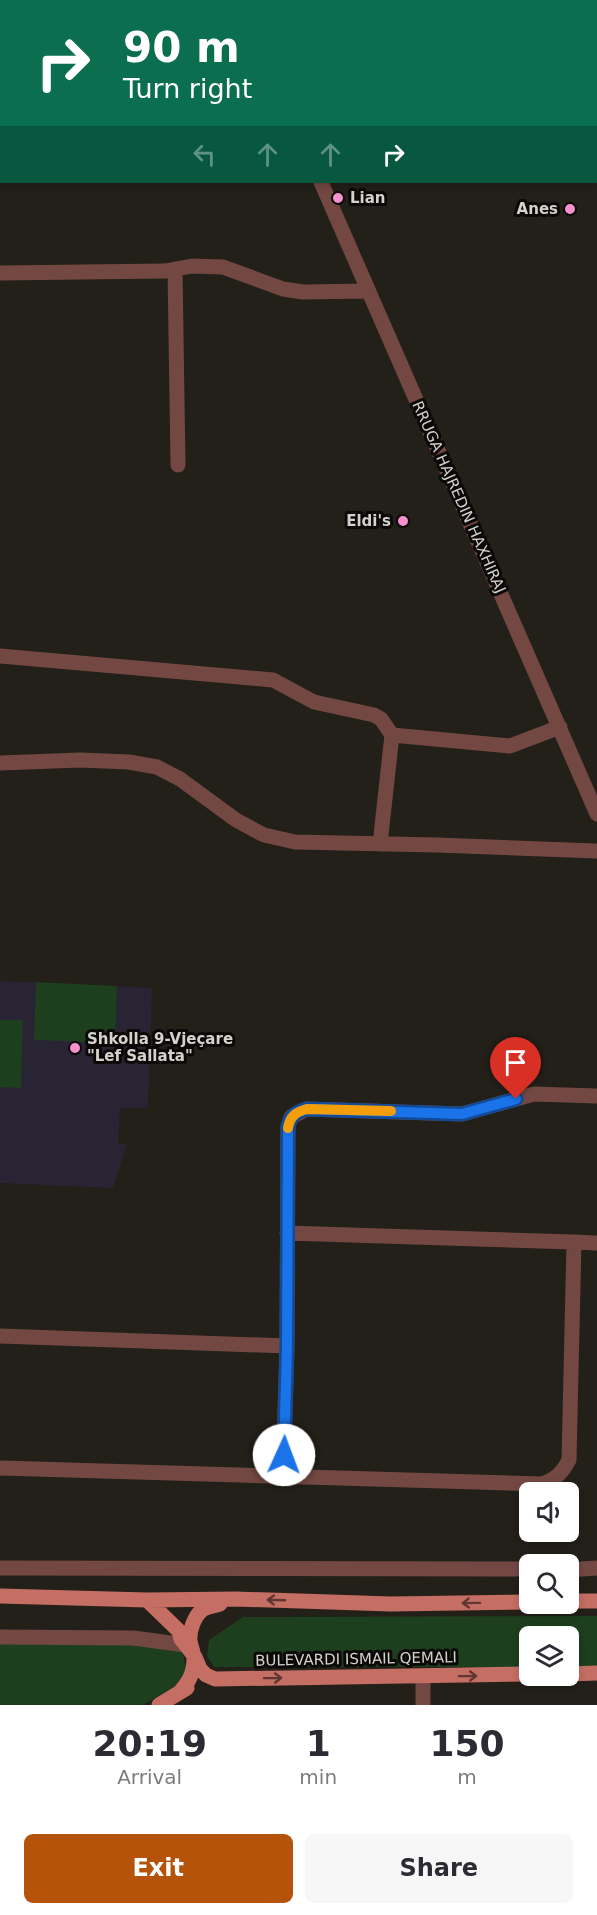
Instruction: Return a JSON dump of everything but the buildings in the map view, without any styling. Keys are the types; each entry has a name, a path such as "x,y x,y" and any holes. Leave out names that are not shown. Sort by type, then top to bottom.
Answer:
{"main road":[{"path":"0,1596 147,1600 236,1599 392,1604 519,1602"},
{"path":"179,1694 190,1679 189,1634 192,1625 202,1610 236,1599"},
{"path":"147,1600 171,1622 200,1669 215,1679"},
{"path":"579,1601 597,1601"},
{"path":"579,1674 597,1673"},
{"name":"BULEVARDI ISMAIL QEMALI","path":"159,1705 193,1685 215,1679 519,1674"}],"street":[{"name":"RRUGA HAJREDIN HAXHIRAJ","path":"321,183 597,814"},
{"path":"0,273 165,271 192,266 223,267 283,289 303,292 368,291"},
{"path":"175,269 178,465"},
{"path":"0,656 273,680 314,702 374,715 381,719 392,735 380,844"},
{"path":"392,735 510,746 560,727"},
{"path":"0,763 81,760 129,762 157,767 180,779 236,820 264,835 295,842 597,851"},
{"path":"283,1477 287,1346 288,1126 291,1117 307,1109 462,1114 534,1094 597,1096"},
{"path":"287,1233 597,1243"},
{"path":"0,1468 542,1484 554,1480 569,1460 574,1242"},
{"path":"0,1335 287,1346"},
{"path":"0,1568 519,1569"},
{"path":"579,1569 597,1568"},
{"path":"0,1637 133,1638 190,1651"},
{"path":"423,1676 423,1705"}],"shaded area":[{"name":"Shkolla 9-Vjeçare \"Lef Sallata\"","path":"0,981 152,988 148,1108 120,1108 118,1144 127,1144 113,1188 0,1183"}],"green space":[{"path":"36,982 117,986 115,1043 34,1040"},
{"path":"0,1020 23,1020 21,1088 0,1087"},
{"path":"597,1616 597,1667 579,1667 579,1626 519,1626 519,1667 214,1667 207,1656 209,1640 243,1617"},
{"path":"0,1642 135,1644 182,1651 187,1670 174,1687 143,1705 0,1705"}],"slow traffic":[{"path":"288,1128 291,1117 307,1109 391,1111"}],"place":[{"name":"Lian","path":"338,198"},
{"name":"Anes","path":"570,209"},
{"name":"Eldi's","path":"403,521"},
{"name":"Shkolla 9-Vjeçare \"Lef Sallata\"","path":"75,1048"}],"route":[{"path":"284,1455 288,1126 291,1117 307,1109 462,1114 516,1099"}]}
